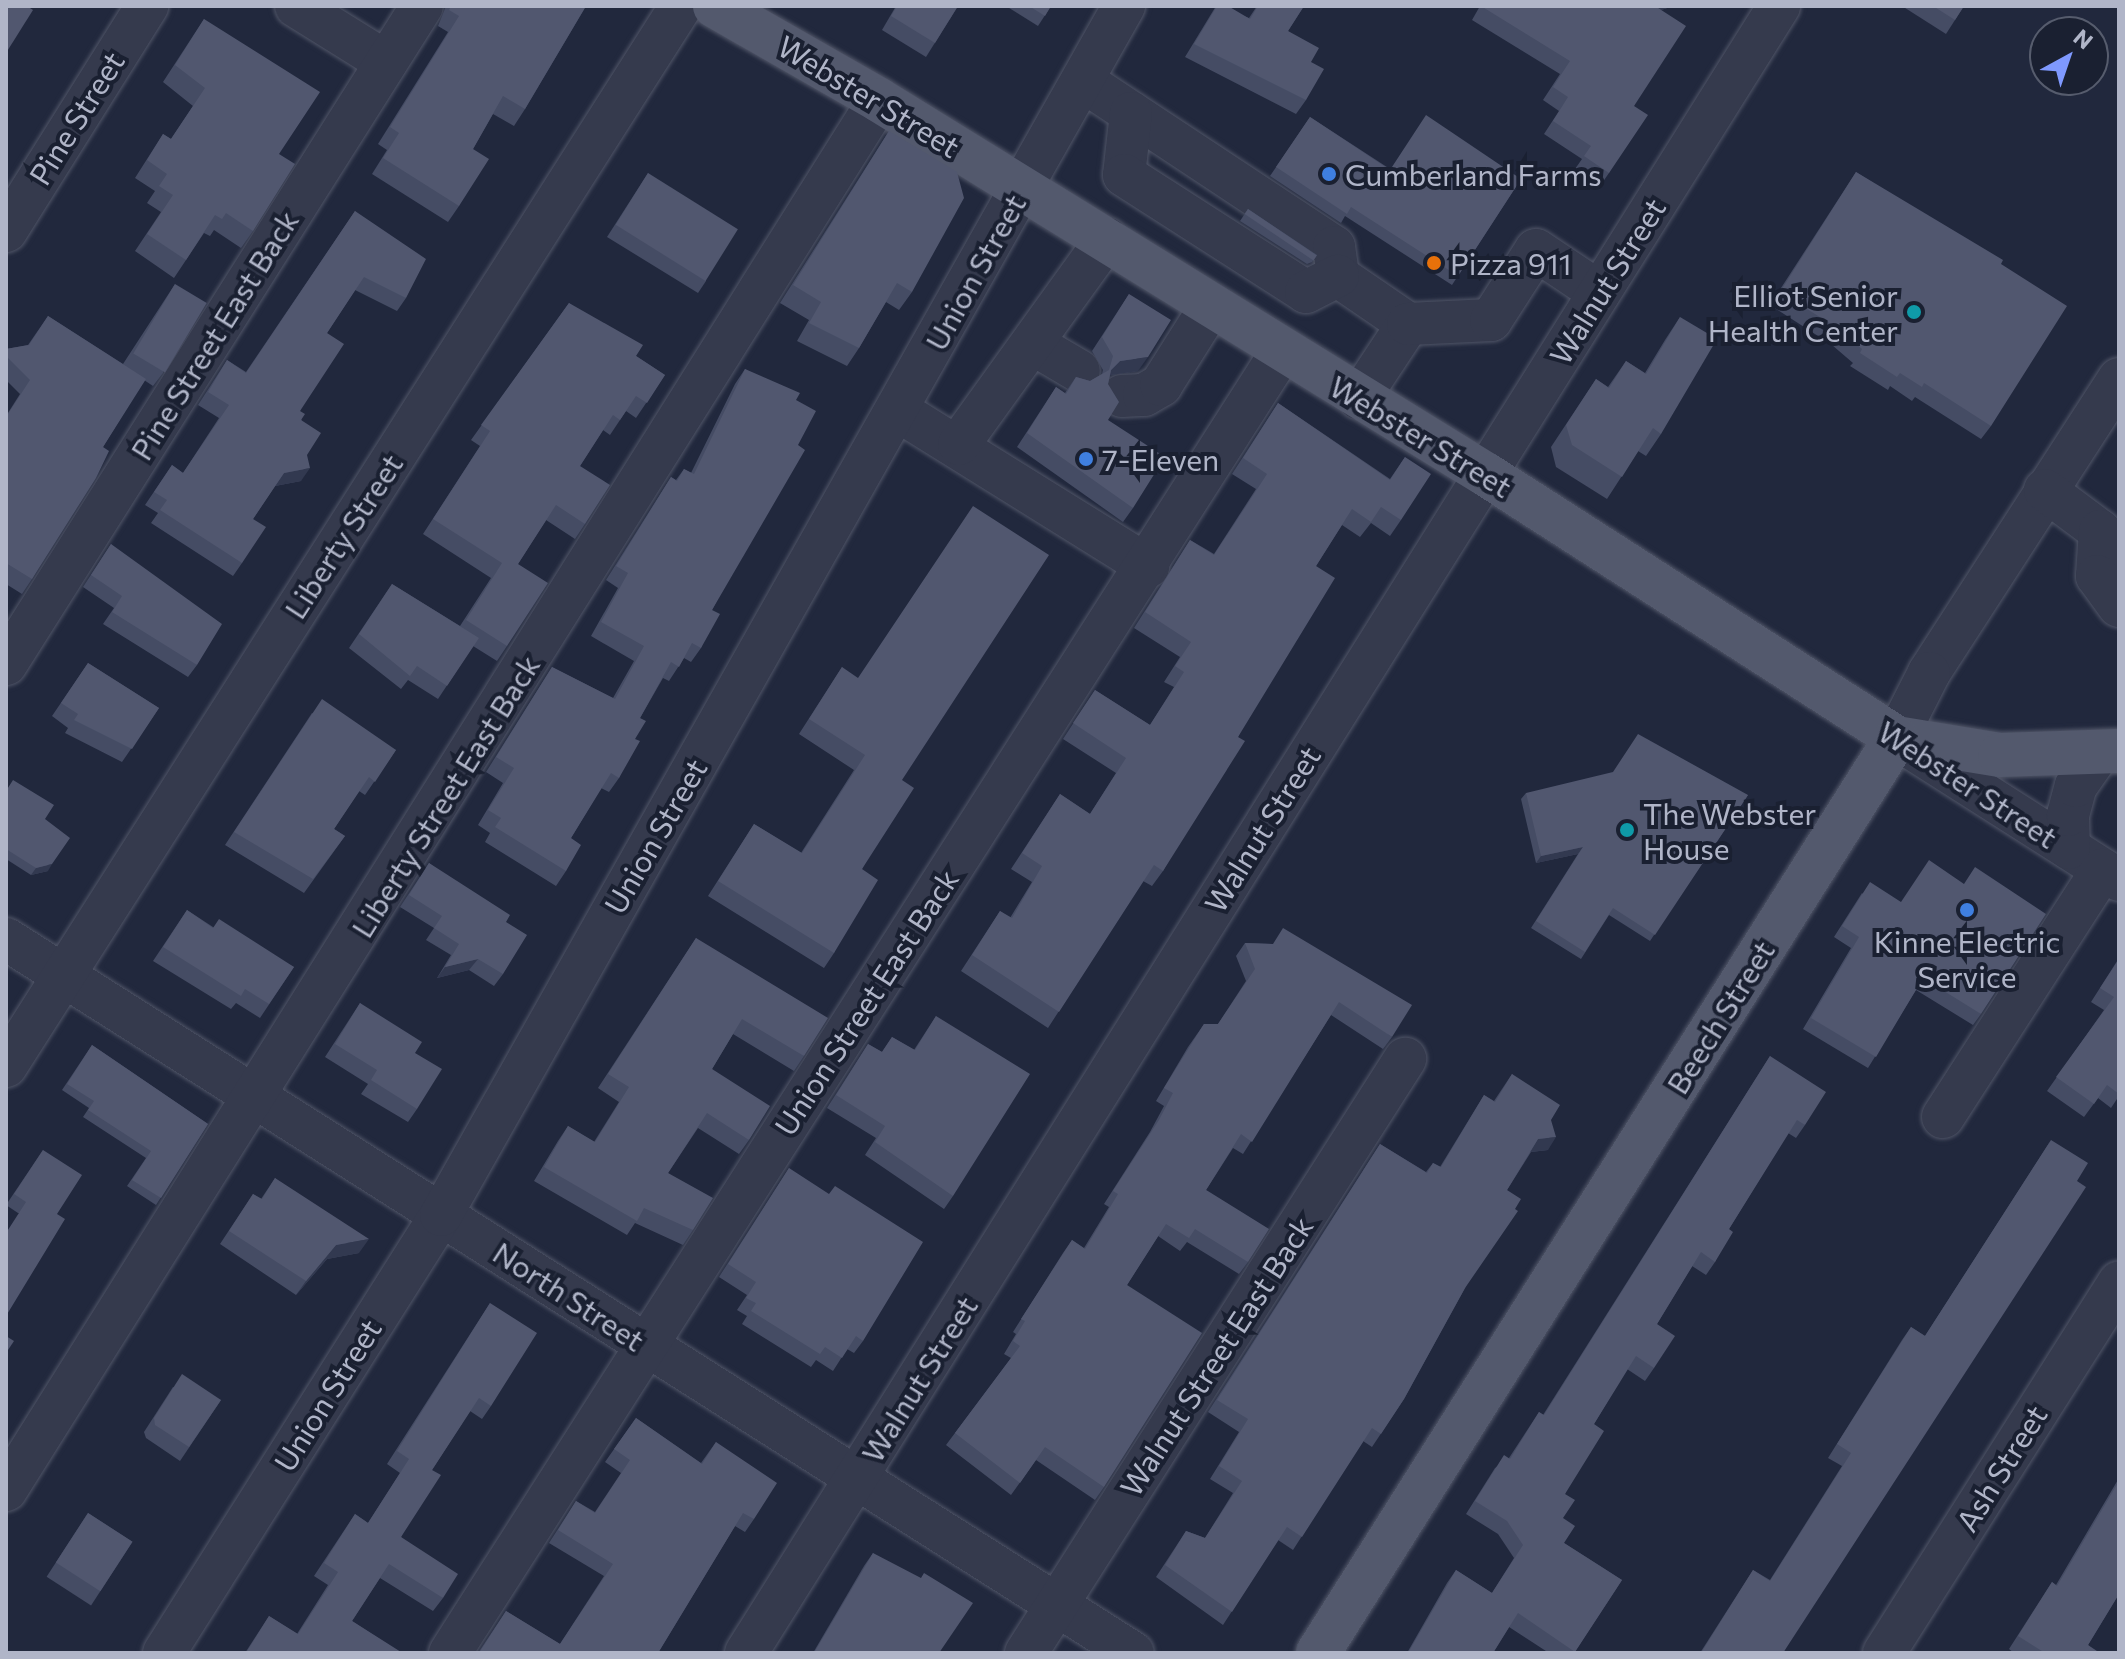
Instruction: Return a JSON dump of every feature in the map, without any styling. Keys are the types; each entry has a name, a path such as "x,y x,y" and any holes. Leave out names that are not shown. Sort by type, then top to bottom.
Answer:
{"main road":[{"name":"Webster Street","path":"715,6 879,100 1107,239 1282,351 1487,475 1896,738"},
{"path":"1896,738 2000,755 2109,752"},
{"name":"Beech Street","path":"1318,1653 1896,738"}],"street":[{"name":"Pine Street","path":"6,231 147,6"},
{"path":"296,6 386,62"},
{"name":"Pine Street East Back","path":"6,664 422,6"},
{"name":"Liberty Street","path":"6,1066 681,6"},
{"name":"Union Street","path":"164,1653 441,1215 1124,6"},
{"name":"Walnut Street","path":"746,1653 1779,6"},
{"path":"1083,81 1334,247 1338,276 1408,324 1491,320 1536,250 1599,292"},
{"name":"Liberty Street East Back","path":"6,1490 256,1097 879,100"},
{"path":"1131,113 1124,175 1306,292 1338,276"},
{"path":"959,444 1107,239"},
{"path":"1122,396 1144,395 1161,385 1211,306"},
{"path":"1359,398 1408,324"},
{"path":"1033,344 1079,371"},
{"name":"Union Street East Back","path":"450,1653 645,1344 1148,566 1282,351"},
{"name":"Beech Street","path":"1896,738 1929,673 2045,490 2116,394"},
{"path":"897,410 959,444 1148,566"},
{"path":"2045,490 2110,522 2097,576 2119,606"},
{"name":"Webster Street","path":"1896,738 2097,866"},
{"path":"1943,1117 2097,866 2068,815 2076,786 2109,752"},
{"name":"North Street","path":"6,939 1133,1653"},
{"name":"Walnut Street East Back","path":"1026,1653 1405,1059"},
{"name":"Ash Street","path":"1884,1653 2119,1282"}],"building":[{"path":"6,6 27,6 33,10 6,53"},
{"path":"451,6 586,6 525,109 503,96 473,149 489,159 459,206 383,158 399,133 390,127 459,16 449,10"},
{"path":"897,6 958,6 935,43 891,16"},
{"path":"1029,6 1051,6 1045,16"},
{"path":"1217,6 1228,6 1250,19 1258,6 1304,6 1288,31 1319,48 1311,62 1324,69 1306,100 1194,44"},
{"path":"1481,6 1655,6 1686,26 1634,106 1648,115 1609,173 1584,156 1591,146 1553,121 1568,97 1553,87 1570,61"},
{"path":"1933,6 1964,6 1955,20"},
{"path":"204,19 320,92 279,154 295,164 253,231 226,213 222,219 215,215 186,260 147,234 173,195 159,186 167,174 147,160 163,134 171,139 205,88 175,65"},
{"path":"1426,115 1521,179 1458,276 1351,207 1347,214 1276,167 1310,117 1390,170"},
{"path":"889,131 957,172 964,198 912,292 897,283 859,348 809,323 821,302 793,285"},
{"name":"Elliot Senior Health Center","path":"1856,172 2003,260 2001,264 2067,306 1991,426 1924,383 1922,387 1900,373 1897,377 1860,353 1862,349 1842,331 1780,292"},
{"path":"648,173 738,229 706,281 616,225"},
{"path":"1248,209 1317,255 1313,260 1245,214"},
{"path":"355,211 426,259 406,298 364,277 327,333 344,344 300,411 305,414 301,420 321,433 307,455 310,468 284,473 253,519 266,527 242,563 160,510 167,500 154,492 172,465 183,473 229,405 208,392 227,360 246,373"},
{"path":"175,284 207,303 165,372 133,353"},
{"path":"1129,294 1171,320 1148,357 1120,361 1111,370 1108,384 1119,402 1108,420 1165,457 1133,508 1027,433 1056,387 1066,394 1076,377 1090,381 1109,370 1113,356 1102,337"},
{"path":"569,303 643,345 636,356 665,375 647,403 636,396 620,420 613,415 580,466 610,485 585,524 556,505 518,564 548,583 507,646 466,620 502,563 433,519 490,431 481,425"},
{"path":"48,316 146,379 103,447 109,451 96,478 32,579 6,563 6,417 30,380 6,356 6,349 29,345"},
{"path":"1680,317 1717,339 1661,434 1653,428 1622,477 1572,445 1566,425 1596,379 1609,388 1626,361 1646,374"},
{"path":"745,369 800,393 796,400 816,411 798,445 805,450 712,610 720,614 701,648 692,643 679,667 671,662 640,718 646,721 635,739 640,741 619,778 611,773 571,838 581,845 566,871 495,827 501,818 488,810 514,768 496,757 552,667 615,699 644,646 601,622 628,573 616,566 671,477 677,481 684,469 694,474"},
{"path":"1278,403 1390,480 1405,457 1431,474 1401,520 1381,507 1371,522 1352,509 1316,566 1335,578 1238,737 1245,741 1163,871 1154,865 1059,1012 972,955 1000,911 1012,918 1042,866 1022,853 1060,794 1090,814 1126,758 1073,723 1095,690 1150,725 1184,672 1175,666 1191,642 1145,612 1190,540 1214,555 1267,474 1243,458"},
{"path":"973,506 1049,555 902,780 914,788 862,869 878,880 834,953 718,881 754,824 802,853 865,755 809,719 842,667 858,678"},
{"path":"111,544 222,624 197,665 112,612 122,596 91,575"},
{"path":"392,584 479,638 447,686 417,666 410,676 359,634"},
{"path":"88,663 159,708 132,749 74,720 78,714 61,703"},
{"path":"322,699 396,750 375,782 369,777 334,829 345,836 313,879 234,832"},
{"name":"The Webster House","path":"1638,734 1748,795 1655,935 1613,908 1585,952 1536,921 1583,847 1541,856 1526,793 1613,772"},
{"path":"13,780 54,805 45,819 70,838 52,864 36,868 6,849 6,791"},
{"path":"1929,860 1964,884 1975,867 2046,914 1981,1014 1923,978 1876,1057 1811,1018 1859,937 1842,926 1870,882 1901,902"},
{"path":"429,863 510,915 506,922 527,935 503,974 478,959 445,967 459,944 434,928 442,916 409,895"},
{"path":"187,910 213,928 219,919 294,967 269,1004 245,989 241,996 163,947"},
{"path":"1283,928 1412,1005 1392,1037 1339,1002 1252,1142 1241,1134 1206,1190 1269,1229 1248,1262 1195,1229 1189,1238 1166,1224 1127,1285 1202,1333 1104,1487 1045,1447 1020,1483 955,1433 1020,1346 1013,1341 1025,1321 1021,1319 1072,1240 1085,1249 1118,1194 1113,1191 1173,1093 1164,1088 1204,1024 1218,1024 1255,969 1245,943 1273,944"},
{"path":"696,938 828,1018 804,1056 742,1019 712,1069 770,1106 749,1140 707,1113 668,1173 713,1198 693,1230 644,1208 637,1221 544,1167 568,1126 595,1142 629,1087 608,1074"},
{"path":"2119,959 2119,1094 2107,1085 2094,1104 2056,1077 2114,997 2100,988"},
{"path":"360,1003 422,1042 415,1053 442,1069 417,1109 371,1080 377,1070 335,1044"},
{"path":"936,1016 1030,1074 953,1196 875,1142 885,1126 836,1095 868,1044 882,1052 892,1037 915,1050"},
{"path":"92,1045 208,1124 161,1198 132,1180 151,1151 88,1110 94,1101 67,1084"},
{"path":"1770,1056 1826,1092 1805,1125 1797,1120 1729,1229 1733,1232 1715,1262 1701,1252 1657,1324 1675,1336 1654,1368 1636,1356 1594,1424 1604,1431 1565,1494 1575,1500 1563,1518 1575,1526 1564,1543 1622,1580 1575,1652 1518,1613 1493,1653 1408,1653 1456,1570 1492,1593 1523,1545 1507,1521 1475,1501 1504,1455 1510,1459 1539,1412 1544,1415"},
{"path":"1512,1074 1560,1105 1551,1120 1556,1137 1538,1139 1507,1190 1521,1199 1515,1209 1518,1211 1465,1288 1404,1399 1381,1434 1372,1428 1302,1537 1287,1527 1232,1612 1165,1565 1186,1531 1205,1538 1242,1481 1219,1466 1248,1419 1217,1400 1380,1144 1427,1173 1433,1163 1441,1167 1484,1095 1495,1102"},
{"path":"2051,1140 2088,1163 2077,1181 2086,1187 1783,1653 1701,1653 1753,1570 1770,1581 1851,1453 1837,1444 1911,1327 1925,1336"},
{"path":"43,1150 82,1175 57,1214 65,1219 6,1316 6,1233 26,1202 14,1194"},
{"path":"789,1168 829,1194 835,1186 923,1242 863,1341 856,1336 842,1358 825,1347 820,1354 751,1311 756,1303 746,1298 756,1282 728,1264"},
{"path":"275,1178 369,1239 336,1245 306,1281 229,1231 253,1194 262,1199"},
{"path":"490,1303 537,1333 491,1406 479,1398 432,1470 441,1475 401,1537 458,1574 443,1598 389,1564 352,1621 401,1653 246,1653 269,1616 298,1634 338,1572 324,1563 355,1514 368,1523 409,1459 397,1451"},
{"path":"6,1336 14,1341 6,1353"},
{"path":"182,1374 221,1400 189,1447 155,1425 154,1418"},
{"path":"636,1418 702,1464 716,1442 777,1483 754,1519 743,1513 658,1653 479,1653 506,1611 560,1644 613,1564 558,1530 576,1501 595,1513 630,1460 614,1449"},
{"path":"2119,1481 2119,1594 2088,1645 2097,1651 2045,1653 2018,1636 2052,1582 2057,1586"},
{"path":"88,1513 132,1542 100,1591 56,1562"},
{"path":"873,1553 921,1578 924,1573 973,1603 939,1653 814,1653"}],"place":[{"name":"Cumberland Farms","path":"1329,174"},
{"name":"Pizza 911","path":"1434,263"},
{"name":"Elliot Senior Health Center","path":"1914,312"},
{"name":"7-Eleven","path":"1086,459"},
{"name":"The Webster House","path":"1627,830"},
{"name":"Kinne Electric Service","path":"1967,910"}]}
